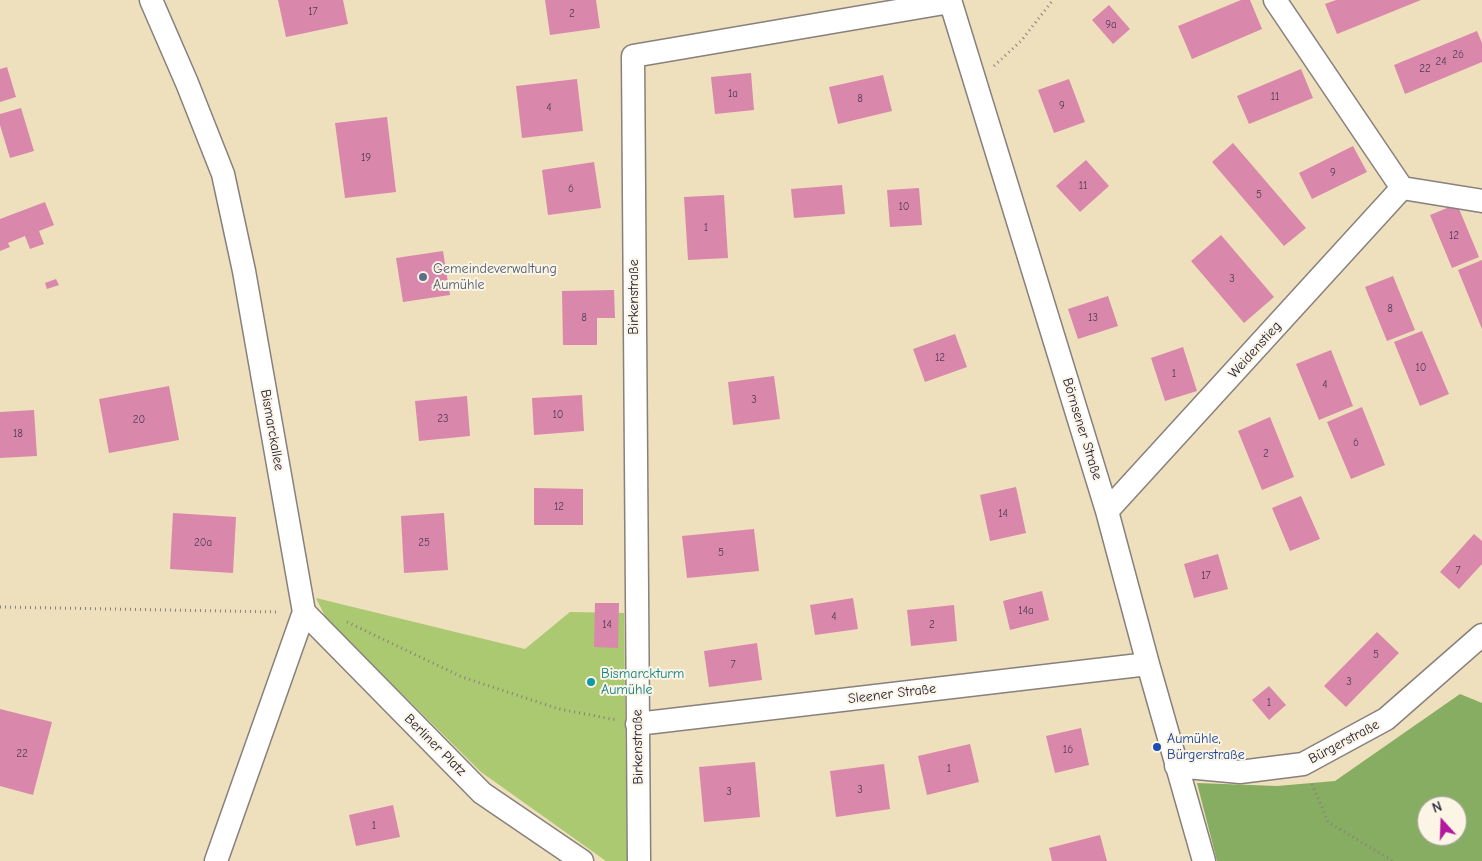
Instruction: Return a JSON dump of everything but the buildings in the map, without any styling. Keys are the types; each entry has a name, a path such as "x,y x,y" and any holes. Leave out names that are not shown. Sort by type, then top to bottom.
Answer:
{"street":[{"name":"Bismarckallee","path":"151,0 188,83 223,174 244,271 304,612 216,861"},
{"path":"1275,0 1402,188 1482,201"},
{"name":"Börnsener Straße","path":"950,1 1107,511 1176,766 1204,861"},
{"name":"Birkenstraße","path":"639,861 633,56 950,1"},
{"name":"Weidenstieg","path":"1107,511 1402,188"},
{"name":"Berliner Platz","path":"304,612 482,793 582,861"},
{"name":"Bürgerstraße","path":"1176,766 1240,772 1303,764 1386,719 1482,636"},
{"name":"Sleener Straße","path":"637,724 1148,664"}],"path":[{"path":"976,84 1021,41 1053,0"},
{"path":"0,607 304,612"},
{"path":"342,621 351,623 462,677 559,709 637,724"},
{"path":"1303,764 1328,822 1392,861"}],"green space":[{"path":"316,598 525,649 570,612 624,613 627,861 606,861 481,772 327,620"},
{"path":"1460,694 1482,703 1482,861 1217,861 1197,783 1277,786 1335,781"}],"place":[{"name":"Gemeindeverwaltung Aumühle","path":"423,277"},
{"name":"Bismarckturm Aumühle","path":"591,682"},
{"name":"Aumühle, Bürgerstraße","path":"1157,747"}]}
